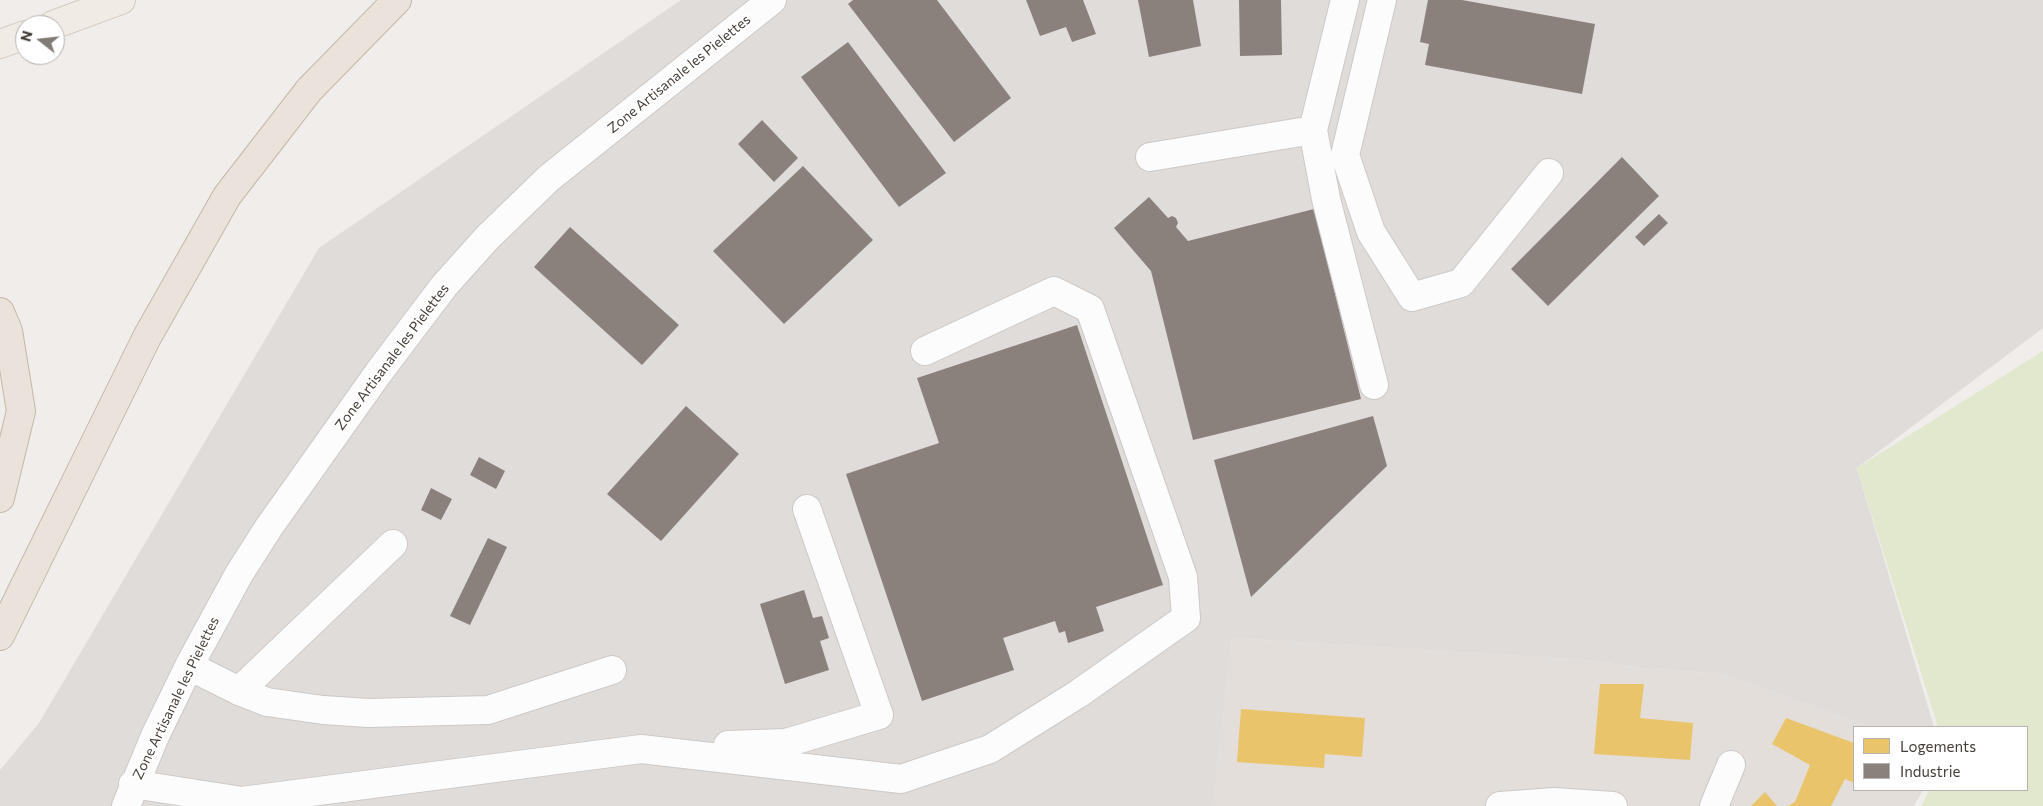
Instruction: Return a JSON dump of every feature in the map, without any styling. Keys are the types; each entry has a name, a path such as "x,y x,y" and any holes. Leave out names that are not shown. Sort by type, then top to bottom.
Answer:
{"highway":[{"path":"0,636 146,337 227,196 309,90 397,0"},
{"path":"0,312 8,331 22,411 0,498"}],"main road":[{"path":"65,21 121,0"},
{"path":"0,44 15,39"}],"street":[{"name":"Zone Artisanale les Pielettes","path":"129,795 189,666 239,574 269,527 379,372 444,286 487,238 549,178 772,0"},
{"path":"1345,0 1313,130 1326,199 1374,384"},
{"path":"1382,0 1345,155 1371,232 1412,297 1461,283 1549,173"},
{"path":"1150,157 1313,130"},
{"path":"641,749 901,779 990,749 1078,694 1186,618 1183,577 1090,309 1054,291 925,352"},
{"path":"129,795 242,801 641,749 786,743 880,715 807,509"},
{"path":"239,691 394,544"},
{"path":"189,666 239,691 267,702 324,710 368,713 488,710 612,670"},
{"path":"1714,806 1731,765"},
{"path":"1500,806 1554,802 1613,806"}],"shaded area":[{"path":"681,0 2043,0 2043,328 1857,468 1934,726 1867,726 1723,674 1642,668 1585,660 1232,638 1213,806 0,806 0,770 39,723 319,248"},
{"path":"1232,638 1585,660 1642,668 1723,674 1867,726 1853,726 1853,791 1922,791 1914,806 1213,806"}],"green space":[{"path":"2043,351 2043,806 1921,806 1929,791 2028,791 2028,726 1938,726 1857,468"}],"building: Logements":[{"path":"1600,684 1644,684 1640,718 1693,723 1690,760 1594,754"},
{"path":"1241,709 1365,718 1362,757 1325,754 1324,768 1237,762"},
{"path":"1786,718 1853,743 1853,783 1845,779 1831,806 1788,806 1795,802 1810,765 1772,744"},
{"path":"1765,792 1777,806 1751,806"}],"building: Industrie":[{"path":"853,0 937,0 1011,98 954,142 848,4"},
{"path":"1026,0 1083,0 1096,34 1072,42 1066,27 1040,36"},
{"path":"1138,0 1193,0 1201,46 1149,57"},
{"path":"1239,0 1281,0 1282,55 1240,56"},
{"path":"1428,0 1462,0 1595,24 1582,94 1425,65 1429,44 1420,42"},
{"path":"848,42 946,173 899,207 801,77"},
{"path":"762,120 798,158 774,182 738,144"},
{"path":"1622,157 1659,196 1548,306 1511,269"},
{"path":"803,166 873,240 784,324 713,251"},
{"path":"1149,197 1168,218 1172,216 1176,218 1178,223 1176,227 1188,241 1314,209 1361,399 1193,440 1151,271 1114,228"},
{"path":"1659,214 1668,223 1644,246 1635,237"},
{"path":"570,227 679,325 642,365 534,267"},
{"path":"1077,325 1163,585 1096,607 1104,631 1068,643 1065,631 1059,633 1055,621 1003,638 1014,670 922,701 846,474 939,443 917,378"},
{"path":"686,406 739,454 661,541 607,494"},
{"path":"1373,416 1387,466 1251,597 1214,460"},
{"path":"479,457 505,471 496,489 470,475"},
{"path":"431,488 452,499 441,520 421,510"},
{"path":"488,538 507,547 470,625 450,616"},
{"path":"804,590 813,618 822,616 829,638 820,641 829,670 785,684 760,604"}]}
